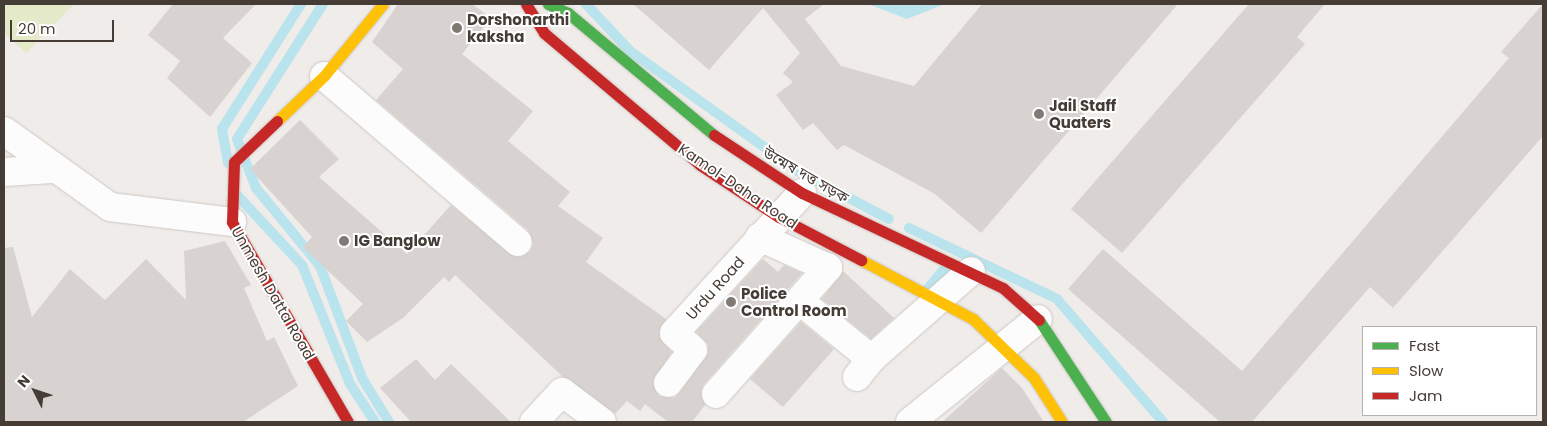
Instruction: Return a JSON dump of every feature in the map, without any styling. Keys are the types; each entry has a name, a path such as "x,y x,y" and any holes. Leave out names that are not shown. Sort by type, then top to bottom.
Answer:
{"main road":[{"name":"Unmesh Datta Road","path":"348,422 232,222 234,162 324,76 383,4"},
{"name":"Kamol-Daha Road","path":"526,4 544,33 713,173 779,217 974,319 1006,346 1034,378 1062,422"},
{"name":"উন্মেষ দত্ত সড়ক","path":"548,4 568,13 655,90 729,146 802,193 871,229 971,271 1003,288 1038,320 1060,348 1106,422"},
{"path":"713,173 729,146"},
{"path":"974,319 1003,288"}],"street":[{"path":"324,76 518,242"},
{"path":"4,132 52,169 110,207 232,222"},
{"path":"4,172 52,169"},
{"name":"Urdu Road","path":"668,383 694,350 674,333 802,193"},
{"path":"716,394 828,268 760,237"},
{"path":"800,301 864,368 971,271"},
{"path":"910,422 1038,320"},
{"path":"534,422 562,392 602,422"}],"green space":[{"path":"4,4 74,4 26,53 4,33"}],"water":[{"path":"868,4 945,4 907,19"}],"building":[{"path":"173,4 256,4 223,38 252,63 210,117 167,78 180,61 148,35"},
{"path":"398,4 472,4 491,18 462,54 533,111 508,141 570,192 558,206 603,238 586,262 666,319 659,337 672,352 653,381 659,396 674,398 680,392 708,353 708,344 696,332 763,259 778,272 784,265 802,273 704,384 701,391 705,405 692,422 668,422 645,404 640,411 627,401 615,414 563,377 455,275 449,282 444,277 403,318 367,342 346,321 363,304 303,247 312,237 250,169 300,120 339,159 319,177 407,254 451,205 515,257 530,252 533,244 528,230 376,100 403,69 372,42"},
{"path":"633,4 824,4 805,19 841,66 914,86 982,4 1178,4 981,233 935,194 844,145 837,150 813,123 803,130 776,95 793,82 783,73 800,53 763,8 709,70"},
{"path":"1249,4 1325,4 1297,37 1305,44 1122,253 1071,209"},
{"path":"1543,4 1543,136 1393,308 1370,287 1252,422 1220,422 1068,289 1103,249 1242,371 1509,58 1501,52"},
{"path":"225,241 251,285 244,288 267,341 274,337 298,386 243,422 4,422 4,248 13,247 32,317 70,269 105,300 146,259 186,300 184,251"},
{"path":"843,271 894,318 871,339 822,299"},
{"path":"801,322 834,349 783,407 750,379"},
{"path":"416,359 435,380 451,364 511,422 411,422 380,388"},
{"path":"1002,368 1022,388 1044,422 942,422"}],"waterway":[{"path":"228,163 222,129 301,4"},
{"path":"323,4 237,139 256,188 320,266 362,378 389,422"},
{"path":"586,4 630,51 796,170 889,219"},
{"path":"237,195 302,265 350,384 375,422"},
{"path":"909,228 1057,299 1163,422"},
{"path":"925,292 945,268"}],"traffic: fast":[{"path":"548,4 568,13 714,135"},
{"path":"1039,320 1106,422"}],"traffic: slow":[{"path":"277,121 324,76 383,4"},
{"path":"861,260 973,319 1034,378 1062,422"}],"traffic: jam":[{"path":"526,4 544,33 700,165 779,217 861,260"},
{"path":"277,121 234,162 232,222 348,422"},
{"path":"714,135 802,193 1003,288 1039,320"}],"place":[{"name":"Dorshonarthi kaksha","path":"457,28"},
{"name":"Jail Staff Quaters","path":"1039,114"},
{"name":"IG Banglow","path":"344,241"},
{"name":"Police Control Room","path":"731,302"}]}
